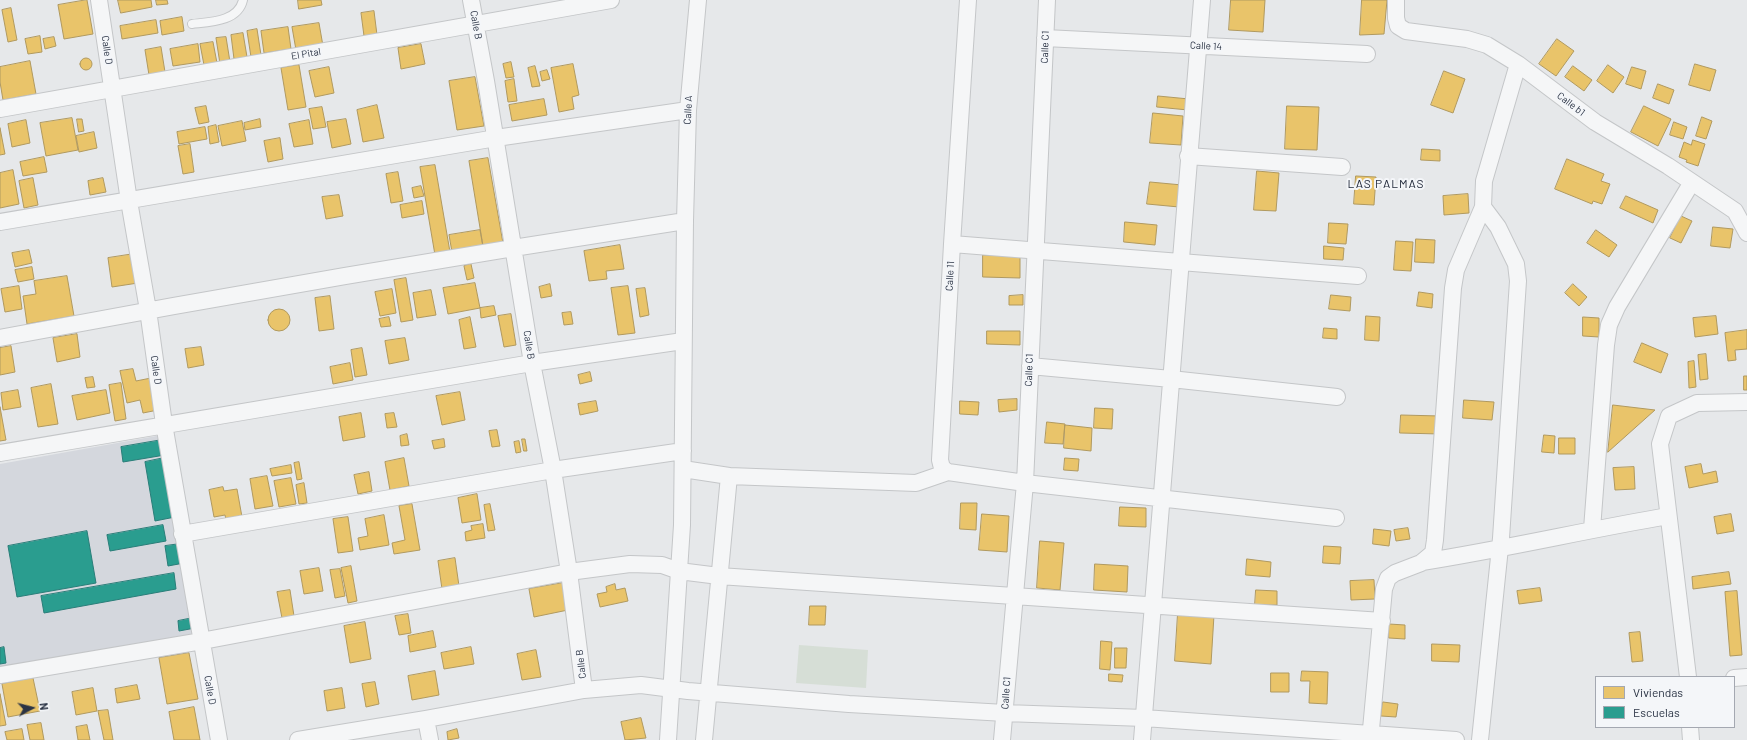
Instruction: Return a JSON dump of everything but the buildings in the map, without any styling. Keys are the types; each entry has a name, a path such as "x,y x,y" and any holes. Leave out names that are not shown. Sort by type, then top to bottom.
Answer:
{"street":[{"name":"Calle D","path":"100,0 112,88 148,310 164,424 219,740"},
{"name":"Calle B","path":"471,0 496,138 532,363 553,470 570,572 584,690"},
{"name":"El Pital","path":"0,109 611,0"},
{"name":"Calle A","path":"668,740 682,526 683,341 688,110 698,0"},
{"name":"Calle 11","path":"948,472 942,468 940,460 968,0"},
{"name":"Calle C1","path":"1002,740 1025,483 1046,0"},
{"path":"1142,740 1197,45 1202,0"},
{"name":"Calle b1","path":"1396,0 1396,18 1398,26 1406,31 1467,39 1487,45 1518,64 1595,122 1692,182 1735,211 1747,234"},
{"name":"Calle 14","path":"1045,38 1367,54"},
{"path":"1421,563 1433,553 1436,540 1452,296 1456,270 1483,207 1484,181 1518,64"},
{"path":"0,222 496,138 688,110"},
{"path":"1188,156 1342,167"},
{"path":"1592,529 1606,345 1609,325 1617,307 1692,182"},
{"path":"1480,740 1500,550 1518,281 1516,264 1498,227 1483,207"},
{"path":"0,338 148,310 513,248 685,221"},
{"path":"952,244 1358,276"},
{"path":"0,453 164,424 532,363 683,341"},
{"path":"1030,366 1171,379 1337,397"},
{"path":"1688,676 1660,444 1669,416 1697,403 1747,402"},
{"path":"182,534 553,470 683,451"},
{"path":"683,469 729,476 916,483 948,472 1025,483 1336,518"},
{"path":"704,740 710,693 719,576 729,476"},
{"path":"1370,737 1384,589 1388,578 1395,573 1421,563 1500,550 1592,529 1668,516"},
{"path":"0,675 202,640 570,572 630,564 662,565 679,571 719,576 1382,621"},
{"path":"1735,678 1747,678"},
{"path":"298,740 426,719 584,690 641,685 710,693 849,704 1005,713 1144,718 1370,737 1456,740"},
{"path":"426,719 430,740"},
{"path":"1690,728 1691,740"}],"lane":[{"path":"192,24 225,19 242,6 243,0"}],"shaded area":[{"path":"162,435 198,633 0,667 0,464"},
{"path":"799,645 868,650 866,688 796,683"}],"district":[{"name":"LAS PALMAS","path":"1386,184"}]}
